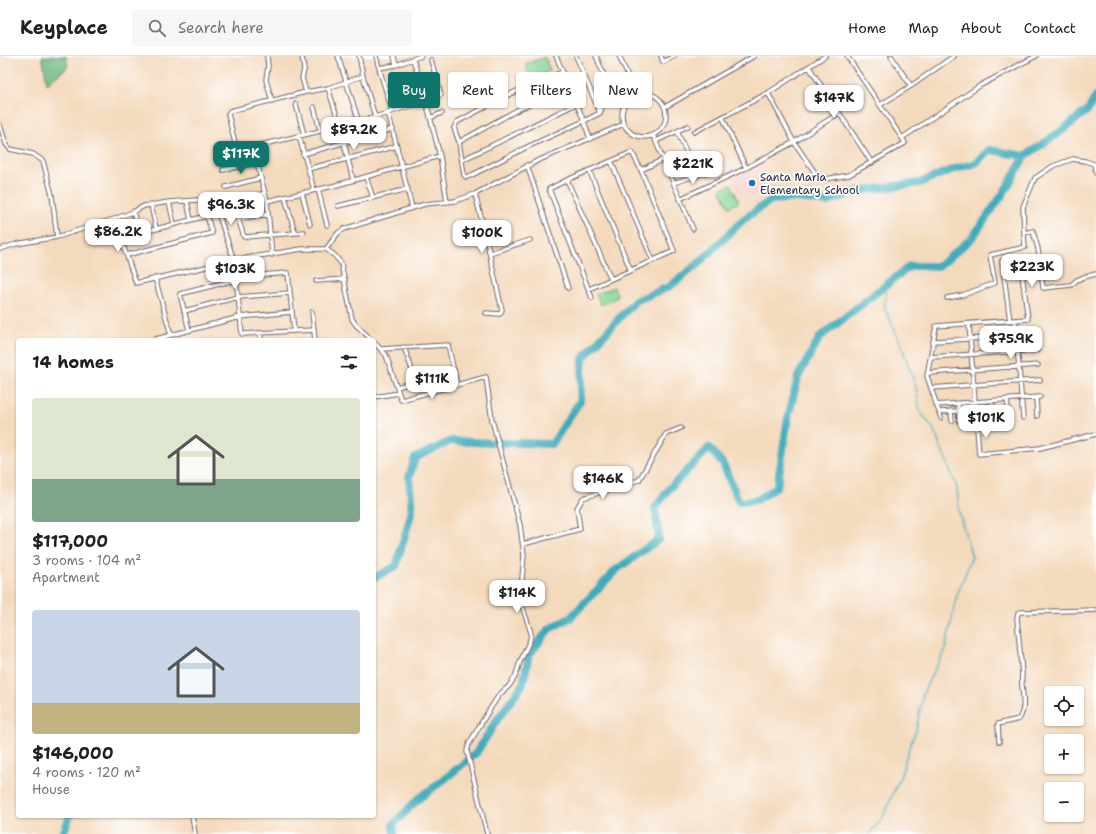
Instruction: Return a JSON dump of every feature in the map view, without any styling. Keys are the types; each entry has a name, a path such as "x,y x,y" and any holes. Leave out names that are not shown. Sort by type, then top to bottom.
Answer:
{"street":[{"path":"267,56 268,66 266,80 272,101"},
{"path":"302,56 304,70 302,78 306,92"},
{"path":"338,56 359,122"},
{"path":"359,56 374,117"},
{"path":"376,56 412,208"},
{"path":"394,56 396,65"},
{"path":"379,68 396,65 421,56"},
{"path":"556,56 562,72"},
{"path":"576,56 600,113"},
{"path":"516,91 457,122 454,128 459,142 464,174 466,176 470,176 527,147 584,122 600,113 609,87 596,56"},
{"path":"619,56 626,72"},
{"path":"660,56 663,62 674,56"},
{"path":"665,107 754,56"},
{"path":"694,132 768,93 825,56"},
{"path":"768,93 794,142 820,180 849,176 905,143 847,56"},
{"path":"891,56 911,86"},
{"path":"880,105 911,86 954,56"},
{"path":"902,138 981,85 1036,56"},
{"path":"413,59 417,72"},
{"path":"432,60 435,72"},
{"path":"809,67 872,163"},
{"path":"237,151 228,114 229,112 306,92 328,88 363,76"},
{"path":"328,88 340,126 353,180"},
{"path":"624,108 624,124 629,130 636,135 653,135 660,129 665,121 666,114 665,107 656,96 652,94"},
{"path":"296,104 304,135"},
{"path":"314,107 320,130"},
{"path":"219,156 320,130 359,122 401,108"},
{"path":"428,108 440,156 447,202"},
{"path":"459,142 521,108"},
{"path":"462,160 568,108"},
{"path":"578,108 590,139"},
{"path":"430,118 442,113"},
{"path":"680,200 746,168 794,142 839,113"},
{"path":"723,118 746,168"},
{"path":"326,249 338,233 344,229 425,204 455,201 475,194 527,165 624,124"},
{"path":"0,125 6,144 10,149 33,154 43,161 52,195 57,237"},
{"path":"656,141 688,126"},
{"path":"303,154 393,129"},
{"path":"677,131 697,176"},
{"path":"653,135 693,230"},
{"path":"299,136 314,190"},
{"path":"308,170 397,146"},
{"path":"253,148 267,201 272,254"},
{"path":"589,289 674,251 641,170 632,152 549,189 592,298"},
{"path":"267,201 366,177 440,156"},
{"path":"641,170 664,159"},
{"path":"947,298 963,295 995,284 990,255 1025,247 1023,207 1035,178 1053,166 1073,159 1094,164 1096,173"},
{"path":"610,161 653,261"},
{"path":"223,170 257,163"},
{"path":"527,165 568,288"},
{"path":"589,170 631,271"},
{"path":"673,183 708,172"},
{"path":"366,177 373,198"},
{"path":"226,187 261,178"},
{"path":"567,180 611,280"},
{"path":"318,189 328,225"},
{"path":"338,206 408,189"},
{"path":"216,206 265,193"},
{"path":"302,193 310,224"},
{"path":"475,194 490,253 502,310 500,314 486,313"},
{"path":"285,197 295,233"},
{"path":"0,249 16,244 57,237 114,219 144,206 169,202 212,199 216,206 234,260 242,334 314,330"},
{"path":"187,201 191,220"},
{"path":"169,202 174,224"},
{"path":"233,202 244,238 304,232"},
{"path":"151,205 156,228"},
{"path":"133,212 138,233"},
{"path":"121,238 218,213"},
{"path":"238,219 268,214"},
{"path":"127,255 212,233 207,216"},
{"path":"114,219 136,282 234,260 302,249 326,249 341,263 352,319 370,338"},
{"path":"1024,233 1033,231 1038,249 1043,288 1071,285 1076,280 1096,274"},
{"path":"490,253 530,240"},
{"path":"941,418 927,376 936,326 969,324 1013,320 1028,319 1020,260 1002,261 1013,320 1016,336 1023,418"},
{"path":"189,330 180,294 235,279 288,273 294,331"},
{"path":"155,278 171,335"},
{"path":"316,281 344,278"},
{"path":"184,311 238,298 290,293"},
{"path":"160,338 240,317 292,312"},
{"path":"312,312 315,338"},
{"path":"969,324 979,454 1040,448 1096,434"},
{"path":"260,333 260,338"},
{"path":"934,342 1035,335"},
{"path":"376,344 386,355 401,400 486,377 496,438 520,525 524,555 522,591 524,608 531,633 530,640 515,677 509,686 499,695 483,720 470,744 468,751 471,771 487,834"},
{"path":"381,348 448,345 457,385"},
{"path":"404,347 416,381"},
{"path":"931,357 1037,350"},
{"path":"928,373 1038,365"},
{"path":"397,387 454,370"},
{"path":"931,388 1040,380"},
{"path":"376,397 399,393"},
{"path":"1036,397 1037,416"},
{"path":"936,405 1040,397"},
{"path":"1007,399 1009,419"},
{"path":"992,400 993,419"},
{"path":"958,403 959,421"},
{"path":"951,411 952,421"},
{"path":"939,412 958,411"},
{"path":"522,544 580,529 577,508 583,498 639,480 666,434 681,428"},
{"path":"999,742 998,724 1018,719 1023,713 1024,705 1021,683 1022,674 1017,618 1018,613 1096,610"},
{"path":"192,818 195,834"}],"shaded area":[{"path":"769,56 793,56 774,67"},
{"name":"Santa Maria Elementary School","path":"761,163 773,188 744,202 732,177"}],"green space":[{"path":"42,56 66,56 68,67 47,84"},
{"path":"545,57 550,71 528,72 525,64"},
{"path":"731,184 739,202 729,207 720,189"},
{"path":"614,287 618,297 601,305 596,294"}],"waterway":[{"path":"394,834 393,825 416,801 476,753 497,720 523,684 529,655 549,629 570,618 616,570 659,539 655,508 669,489 709,448 723,464 739,502 757,500 777,487 788,418 798,377 820,337 910,266 939,266 972,238 1003,194 1025,156 1060,132 1088,110 1096,96"},
{"path":"376,577 396,566 412,511 409,477 415,458 451,441 552,444 580,401 583,358 635,301 669,287 698,264 744,219 771,200 799,198 827,202 858,191 919,183 954,169 976,163 989,150 1025,156"},
{"path":"869,834 882,819 901,775 916,730 923,694 945,651 957,595 972,557 959,512 957,487 933,428 920,412 916,387 901,344 885,309 886,284"},
{"path":"63,834 69,818"}],"place":[{"name":"Santa Maria Elementary School","path":"752,183"}]}
